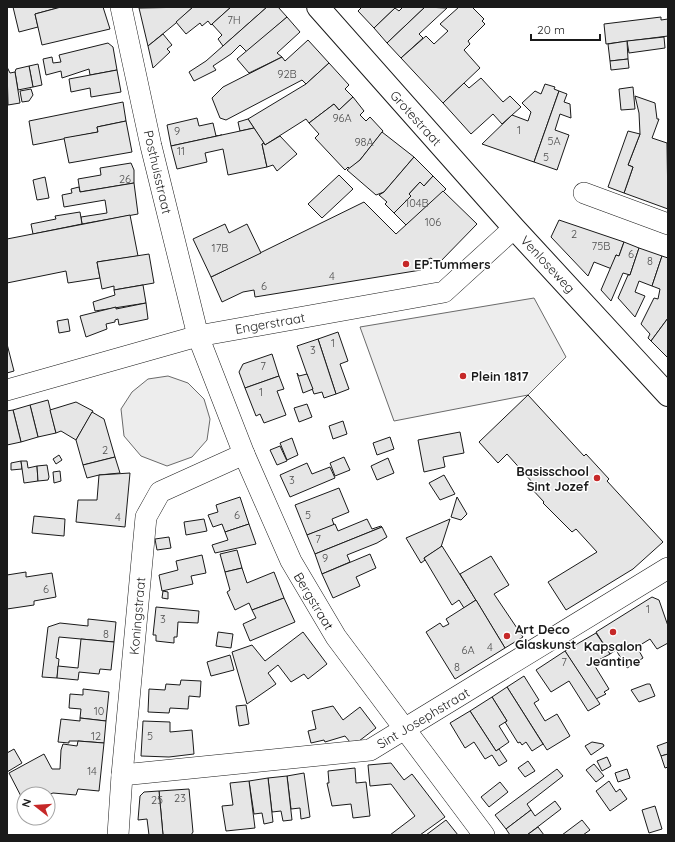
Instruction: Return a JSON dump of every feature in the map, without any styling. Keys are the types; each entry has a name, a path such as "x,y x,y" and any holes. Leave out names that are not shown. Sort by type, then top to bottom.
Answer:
{"main road":[{"name":"Grotestraat","path":"318,7 514,228"},
{"name":"Venloseweg","path":"514,228 668,395"}],"street":[{"name":"Posthuisstraat","path":"121,7 151,146 198,336"},
{"path":"584,193 668,224"},
{"name":"Engerstraat","path":"7,390 198,336 444,292 514,228"},
{"name":"Bergstraat","path":"198,336 244,454 291,561 336,638 484,835"},
{"name":"Koningstraat","path":"118,835 122,775 146,517 160,492 244,454"},
{"name":"Sint Josephstraat","path":"122,775 370,750 668,568"}],"shaded area":[{"name":"Plein 1817","path":"534,298 566,357 528,395 394,421 360,327"},
{"path":"168,376 188,383 204,399 210,419 207,440 192,457 167,466 141,456 124,436 121,409 132,392 148,379"}],"building":[{"path":"13,7 61,7 35,14 38,27 19,32"},
{"path":"61,7 103,7 110,29 42,45 35,14"},
{"path":"193,7 176,23 148,46 139,8"},
{"path":"193,7 231,7 211,25 208,21 202,26 200,23 186,34 176,22"},
{"path":"231,7 267,7 223,46 218,39 222,35 212,24"},
{"path":"267,7 278,7 287,17 247,52 240,45 231,54 213,66 216,70 194,81 189,72 206,61"},
{"path":"362,7 395,8 374,28 358,11"},
{"path":"403,7 425,7 387,43 374,28 395,8 399,11"},
{"path":"425,7 447,8 419,34 423,38 401,58 387,43"},
{"path":"459,7 472,7 484,19 482,21 485,24 468,41 470,44 464,50 480,68 443,103 401,58 426,36 434,44 448,31 440,24"},
{"path":"287,17 300,32 277,53 282,57 249,73 237,59"},
{"path":"661,17 661,20 668,19 668,36 606,44 604,24"},
{"path":"163,34 172,45 167,49 170,52 153,68 148,46"},
{"path":"664,37 665,48 629,53 627,41"},
{"path":"308,40 329,63 306,84 302,80 226,120 220,118 212,98 223,87 282,57 285,61"},
{"path":"627,41 628,59 610,61 608,44"},
{"path":"108,43 113,47 117,70 90,75 89,69 62,78 61,71 46,75 43,59 52,57 53,63 61,62 59,55"},
{"path":"628,59 629,68 611,70 610,61"},
{"path":"329,63 349,85 345,89 353,97 339,110 334,104 309,123 306,119 265,145 248,119 306,84"},
{"path":"38,64 42,85 33,87 29,66"},
{"path":"29,66 33,87 18,90 15,72 16,69"},
{"path":"7,67 10,73 15,72 20,103 8,105"},
{"path":"117,70 121,92 91,97 90,88 71,92 69,79"},
{"path":"481,78 503,102 510,96 521,107 502,124 493,114 471,134 443,103 464,83 469,88"},
{"path":"545,84 555,87 554,89 559,91 534,162 482,144 512,115 528,121 531,112 522,103 535,91 541,94"},
{"path":"633,87 635,109 621,110 619,89"},
{"path":"31,89 33,95 29,101 22,102 20,91"},
{"path":"559,91 567,94 564,102 570,104 571,118 560,114 555,130 569,135 557,170 534,162"},
{"path":"635,96 655,103 657,119 659,119 652,138 667,143 668,209 624,193 633,167 628,165 640,134 639,113"},
{"path":"353,97 364,111 360,115 366,121 370,117 383,131 360,160 350,169 348,167 345,170 315,138 319,134 309,123 334,104 339,110"},
{"path":"123,102 126,121 97,127 98,132 33,145 29,121"},
{"path":"197,118 199,126 213,123 216,136 222,135 171,146 167,125"},
{"path":"248,119 254,128 240,131 238,122"},
{"path":"126,121 132,152 69,163 64,138 98,132 97,127"},
{"path":"254,128 264,143 262,144 267,167 228,175 223,149 205,153 207,162 177,169 171,146"},
{"path":"628,131 640,134 628,165 633,167 624,193 608,187"},
{"path":"382,132 414,157 384,192 376,195 347,170 360,160"},
{"path":"280,136 297,154 277,171 273,165 267,167 262,144 264,143 265,145"},
{"path":"414,157 433,176 424,186 420,182 409,194 411,196 394,213 385,204 387,202 379,195 384,192"},
{"path":"131,163 134,170 134,183 80,192 78,179 101,175 100,168"},
{"path":"339,175 353,189 322,218 308,204"},
{"path":"433,176 446,189 425,210 406,225 394,213 411,196 409,194 420,182 424,186"},
{"path":"45,177 49,198 37,200 33,180"},
{"path":"134,183 138,214 82,224 81,217 107,213 105,200 64,207 62,195 72,193 71,189 79,187 80,192"},
{"path":"443,191 477,224 438,264 431,258 420,263 421,270 255,297 254,290 243,292 222,302 211,277 364,202 396,234"},
{"path":"80,212 82,224 33,234 31,224 56,219 55,216"},
{"path":"130,215 138,256 97,262 100,278 68,283 66,271 7,283 7,239"},
{"path":"559,220 624,242 619,256 616,255 612,269 594,262 588,276 551,237"},
{"path":"225,224 229,233 247,224 261,253 211,277 193,239"},
{"path":"624,242 639,248 630,275 623,273 611,301 601,290 616,255 619,256"},
{"path":"639,248 662,256 652,286 639,281 635,292 645,296 635,317 618,298 628,275 630,275"},
{"path":"149,254 154,283 114,290 114,286 102,289 97,262"},
{"path":"662,256 668,258 668,318 651,341 648,338 650,334 641,324 654,298 658,299 660,289 652,286"},
{"path":"143,285 146,303 95,311 93,302 115,295 114,290"},
{"path":"146,303 148,319 119,325 118,319 115,320 115,322 106,324 107,329 86,337 80,316 116,307 116,309"},
{"path":"668,318 668,358 651,341"},
{"path":"68,319 70,331 59,333 57,321"},
{"path":"338,332 348,361 340,364 349,389 336,394 318,339"},
{"path":"318,339 336,394 324,398 322,392 314,394 297,346"},
{"path":"7,344 14,371 7,373"},
{"path":"272,354 279,376 245,388 239,372 243,364"},
{"path":"297,373 299,376 307,374 313,389 303,393"},
{"path":"279,376 284,389 277,391 286,415 264,423 260,414 256,416 245,388"},
{"path":"528,395 584,456 586,454 609,479 607,481 663,542 633,569 566,610 548,582 597,552 576,529 572,532 543,503 544,502 530,487 533,483 507,454 498,463 479,442"},
{"path":"48,400 56,433 38,437 30,405"},
{"path":"76,402 93,411 76,440 61,431 56,433 50,410"},
{"path":"307,404 312,417 299,422 294,408"},
{"path":"30,405 38,437 21,442 13,410"},
{"path":"13,410 21,442 7,445 7,411"},
{"path":"92,412 104,419 115,457 83,465 76,440"},
{"path":"343,421 347,434 333,439 329,426"},
{"path":"460,432 464,453 443,457 445,467 424,472 418,440"},
{"path":"390,437 394,449 377,455 373,443"},
{"path":"292,438 298,455 287,460 280,443"},
{"path":"280,446 287,461 277,465 270,450"},
{"path":"59,455 62,460 56,464 53,459"},
{"path":"115,457 120,473 87,478 83,465"},
{"path":"344,457 350,470 335,476 330,463"},
{"path":"388,458 394,473 377,480 371,466"},
{"path":"21,461 22,469 11,470 11,463"},
{"path":"21,461 27,461 28,468 37,466 38,481 24,483"},
{"path":"307,463 312,474 330,467 335,478 290,497 280,475"},
{"path":"47,465 48,480 38,481 37,466"},
{"path":"60,471 61,481 54,483 53,472"},
{"path":"130,473 125,527 76,522 78,500 97,500 99,475"},
{"path":"444,475 455,494 440,500 429,483"},
{"path":"339,488 349,512 332,519 334,525 307,535 295,505"},
{"path":"240,497 249,524 225,532 222,524 213,527 208,515 218,512 216,505"},
{"path":"457,497 467,514 461,520 451,517"},
{"path":"34,516 65,519 64,536 32,533"},
{"path":"204,519 207,531 186,535 184,522"},
{"path":"367,519 372,529 382,527 315,554 307,535 335,524 338,531"},
{"path":"450,519 441,547 424,558 425,560 421,563 406,538"},
{"path":"249,524 256,544 215,553 212,545 228,540 225,532"},
{"path":"382,527 387,537 377,543 347,555 350,562 322,574 315,554"},
{"path":"169,537 171,548 157,550 155,539"},
{"path":"442,546 476,600 464,608 459,600 452,605 424,558"},
{"path":"237,550 242,568 225,572 220,554"},
{"path":"370,554 376,568 356,577 360,586 333,598 322,574"},
{"path":"202,555 206,573 191,576 193,584 162,591 159,575 178,570 176,561"},
{"path":"491,556 509,585 494,594 523,637 505,648 460,574"},
{"path":"242,568 247,583 274,572 284,598 252,610 249,603 235,610 227,592 230,590 225,572"},
{"path":"26,572 26,577 52,573 56,597 34,601 34,605 7,609 7,575"},
{"path":"163,591 168,592 168,599 162,598"},
{"path":"652,597 659,600 668,626 668,643 657,649 650,639 637,647 643,658 627,668 616,650 610,654 596,632"},
{"path":"284,598 295,622 250,641 243,624 256,618 252,610"},
{"path":"476,600 505,648 455,679 426,632 440,623 443,627 449,624 446,619"},
{"path":"156,607 199,611 198,623 178,622 177,637 174,637 174,643 156,641 156,635 153,635"},
{"path":"88,619 116,622 114,642 59,637 56,658 59,659 57,678 42,677 48,627 60,623 88,626"},
{"path":"218,632 233,634 231,648 216,646"},
{"path":"303,632 327,664 308,679 304,674 291,682 278,665 268,673 276,684 247,704 232,652 252,645 265,661"},
{"path":"596,633 610,654 593,663 609,689 604,692 606,694 596,699 565,651"},
{"path":"81,639 114,642 111,670 100,669 99,674 79,672 78,680 57,678 58,666 78,668"},
{"path":"565,651 600,704 588,711 569,681 551,692 536,670"},
{"path":"230,655 234,670 211,676 207,662"},
{"path":"524,676 539,700 534,703 545,721 557,714 570,736 547,750 507,687"},
{"path":"181,680 201,681 200,697 189,696 188,709 170,708 169,713 148,712 149,689 165,690 166,684 180,685"},
{"path":"650,684 655,696 639,702 631,690"},
{"path":"507,687 543,744 532,751 526,742 522,745 520,742 518,743 505,722 507,721 492,697"},
{"path":"83,689 109,692 106,721 80,718 81,709 69,708 70,694 83,695"},
{"path":"492,697 507,721 499,726 509,742 496,751 470,711"},
{"path":"246,705 249,724 239,726 236,706"},
{"path":"333,706 343,720 360,707 376,728 359,741 350,742 345,736 325,742 324,740 311,743 308,731 316,729 312,711"},
{"path":"470,711 496,751 499,749 507,761 499,766 492,755 485,759 474,742 465,748 450,723"},
{"path":"80,718 106,721 104,743 78,741 69,741 69,743 58,742 61,719 80,721"},
{"path":"143,721 170,722 170,732 192,730 194,754 169,757 141,756"},
{"path":"78,741 104,743 99,791 78,789 76,795 56,793 56,786 16,787 9,773 44,754 52,769 60,769 61,750 63,744 77,746"},
{"path":"592,742 603,744 604,746 591,755 585,746"},
{"path":"668,742 668,754 661,756 657,746"},
{"path":"14,749 22,763 7,772 7,753"},
{"path":"668,754 668,767 665,768 661,756"},
{"path":"607,757 611,766 602,771 597,761"},
{"path":"528,761 535,771 525,777 518,768"},
{"path":"391,763 404,780 412,774 445,817 420,835 390,835 415,816 391,784 370,786 368,765"},
{"path":"594,764 604,776 596,782 586,770"},
{"path":"355,768 356,783 366,782 370,816 353,818 351,804 332,806 327,783 329,783 328,771"},
{"path":"557,769 563,776 527,804 531,810 506,829 495,815"},
{"path":"627,769 630,778 618,782 615,773"},
{"path":"304,773 310,817 301,819 300,808 291,809 287,776"},
{"path":"287,776 292,820 283,821 281,811 272,812 268,778"},
{"path":"268,778 273,822 264,824 262,813 254,814 249,781"},
{"path":"249,781 255,828 226,831 222,806 233,805 230,783"},
{"path":"609,781 616,792 620,789 627,799 610,811 596,791"},
{"path":"500,782 508,792 489,807 481,797"},
{"path":"189,789 193,832 191,835 163,835 159,791"},
{"path":"159,791 163,835 149,835 147,819 138,820 140,796 144,792"},
{"path":"555,801 561,809 527,835 510,835 506,829 531,810 535,816"},
{"path":"655,806 662,829 649,833 642,810"},
{"path":"446,820 458,835 426,835"},
{"path":"582,820 590,830 583,835 562,835"},
{"path":"538,827 544,835 527,835"}],"place":[{"name":"EP:Tummers","path":"406,264"},
{"name":"Plein 1817","path":"463,376"},
{"name":"Basisschool Sint Jozef","path":"597,478"},
{"name":"Kapsalon Jeantine","path":"613,632"},
{"name":"Art Deco Glaskunst","path":"507,636"}]}
